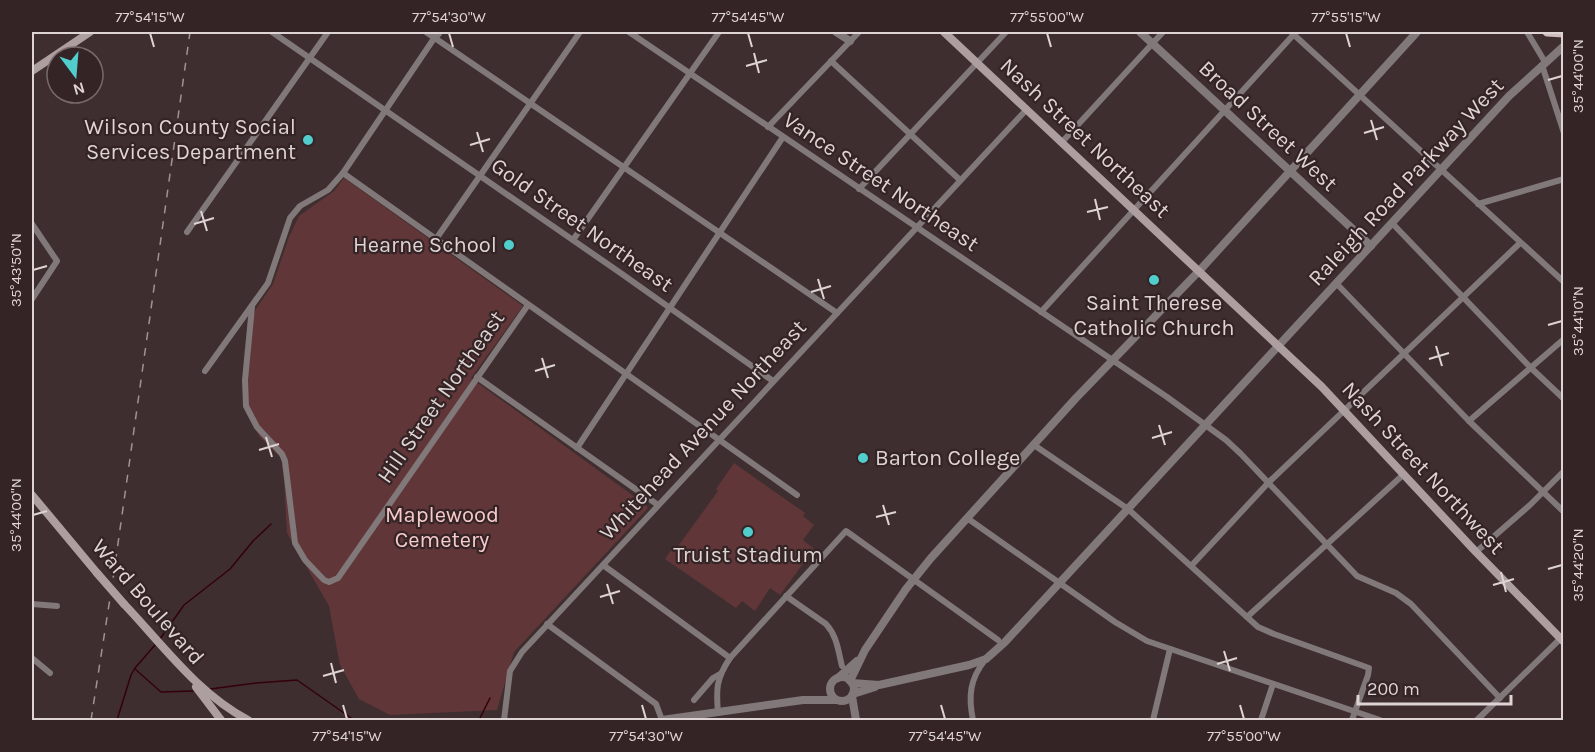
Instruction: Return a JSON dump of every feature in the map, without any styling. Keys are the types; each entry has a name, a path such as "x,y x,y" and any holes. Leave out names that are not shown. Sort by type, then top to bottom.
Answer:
{"main road":[{"path":"32,71 90,32"},
{"name":"Nash Street Northeast","path":"945,32 1279,345"},
{"path":"1546,32 1563,33"},
{"name":"Nash Street Northwest","path":"1279,345 1344,410 1562,641"},
{"name":"Ward Boulevard","path":"32,495 189,677 215,699 248,720"},
{"path":"189,677 221,720"}],"street":[{"name":"Gold Street Northeast","path":"272,32 773,381"},
{"path":"187,232 328,32"},
{"path":"426,32 437,34 530,104 837,313"},
{"path":"436,239 580,32"},
{"name":"Vance Street Northeast","path":"629,32 1206,425 1241,454 1358,576 1396,593 1411,604 1500,698"},
{"path":"573,240 719,32"},
{"path":"836,32 850,41"},
{"path":"768,127 859,32"},
{"path":"859,189 1006,32"},
{"name":"Broad Street West","path":"1140,32 1371,246"},
{"path":"1063,141 1163,32"},
{"path":"1041,312 1293,32 1441,171 1562,279"},
{"path":"803,700 823,692 862,655 914,579 967,518 1112,361 1200,270 1417,32"},
{"path":"1527,32 1544,64 1563,133"},
{"path":"205,371 252,307 272,274 290,218 300,206 328,190 343,173 437,34"},
{"name":"Raleigh Road Parkway West","path":"986,659 1059,584 1509,96 1563,46"},
{"path":"831,61 960,180"},
{"name":"Whitehead Avenue Northeast","path":"504,720 512,666 547,624 1027,109"},
{"path":"577,448 783,137"},
{"path":"343,173 797,495"},
{"path":"1478,204 1563,179"},
{"path":"1392,223 1563,399"},
{"path":"32,224 57,261 32,299"},
{"path":"1192,565 1269,482 1520,243"},
{"path":"1336,283 1469,421 1563,512"},
{"name":"Hill Street Northeast","path":"252,307 245,380 246,406 257,427 276,445 285,460 293,533 298,551 324,580 329,582 338,578 528,305"},
{"path":"1469,421 1563,339"},
{"path":"477,377 658,505"},
{"path":"1034,446 1128,509 1258,627 1369,668 1352,720"},
{"path":"1476,552 1544,492 1563,471"},
{"path":"1247,616 1404,474"},
{"path":"967,518 1134,634 1170,649 1380,720"},
{"path":"718,713 716,688 720,674 730,658 846,531 998,639"},
{"path":"603,565 730,658"},
{"path":"786,596 831,630 842,666"},
{"path":"32,604 57,606"},
{"path":"547,624 656,705 662,720 803,700 846,700 852,695 879,685 986,659"},
{"path":"1477,720 1562,641"},
{"path":"1153,720 1170,649"},
{"path":"855,718 851,682 862,655"},
{"path":"32,658 50,673"},
{"path":"973,720 970,701 974,674 986,659"},
{"path":"960,667 974,674"},
{"path":"694,700 713,678 720,674"},
{"path":"838,678 879,685"},
{"path":"1261,720 1273,684"},
{"path":"830,686 831,694 855,718"}],"green space":[{"name":"Maplewood Cemetery","path":"344,178 523,306 471,378 648,508 514,652 497,710 390,715 359,699 340,665 329,606 287,533 281,458 259,436 246,412 243,382 248,330 256,309 273,284 289,237 299,216 334,191"},
{"name":"Truist Stadium","path":"734,463 805,513 803,516 814,525 803,540 814,549 780,595 770,588 755,611 742,601 736,608 665,559 673,547 676,549 718,491 716,489"}],"waterway":[{"path":"160,639 184,605 230,569 253,541 271,524"},
{"path":"117,720 131,675 155,645"},
{"path":"135,669 161,692 193,691"},
{"path":"210,689 297,680 354,720"},
{"path":"479,720 490,698"}],"railway":[{"path":"91,720 190,32"}],"place":[{"name":"Wilson County Social Services Department","path":"308,140"},
{"name":"Hearne School","path":"509,245"},
{"name":"Saint Therese Catholic Church","path":"1154,280"},
{"name":"Barton College","path":"863,458"},
{"name":"Truist Stadium","path":"748,532"}]}
